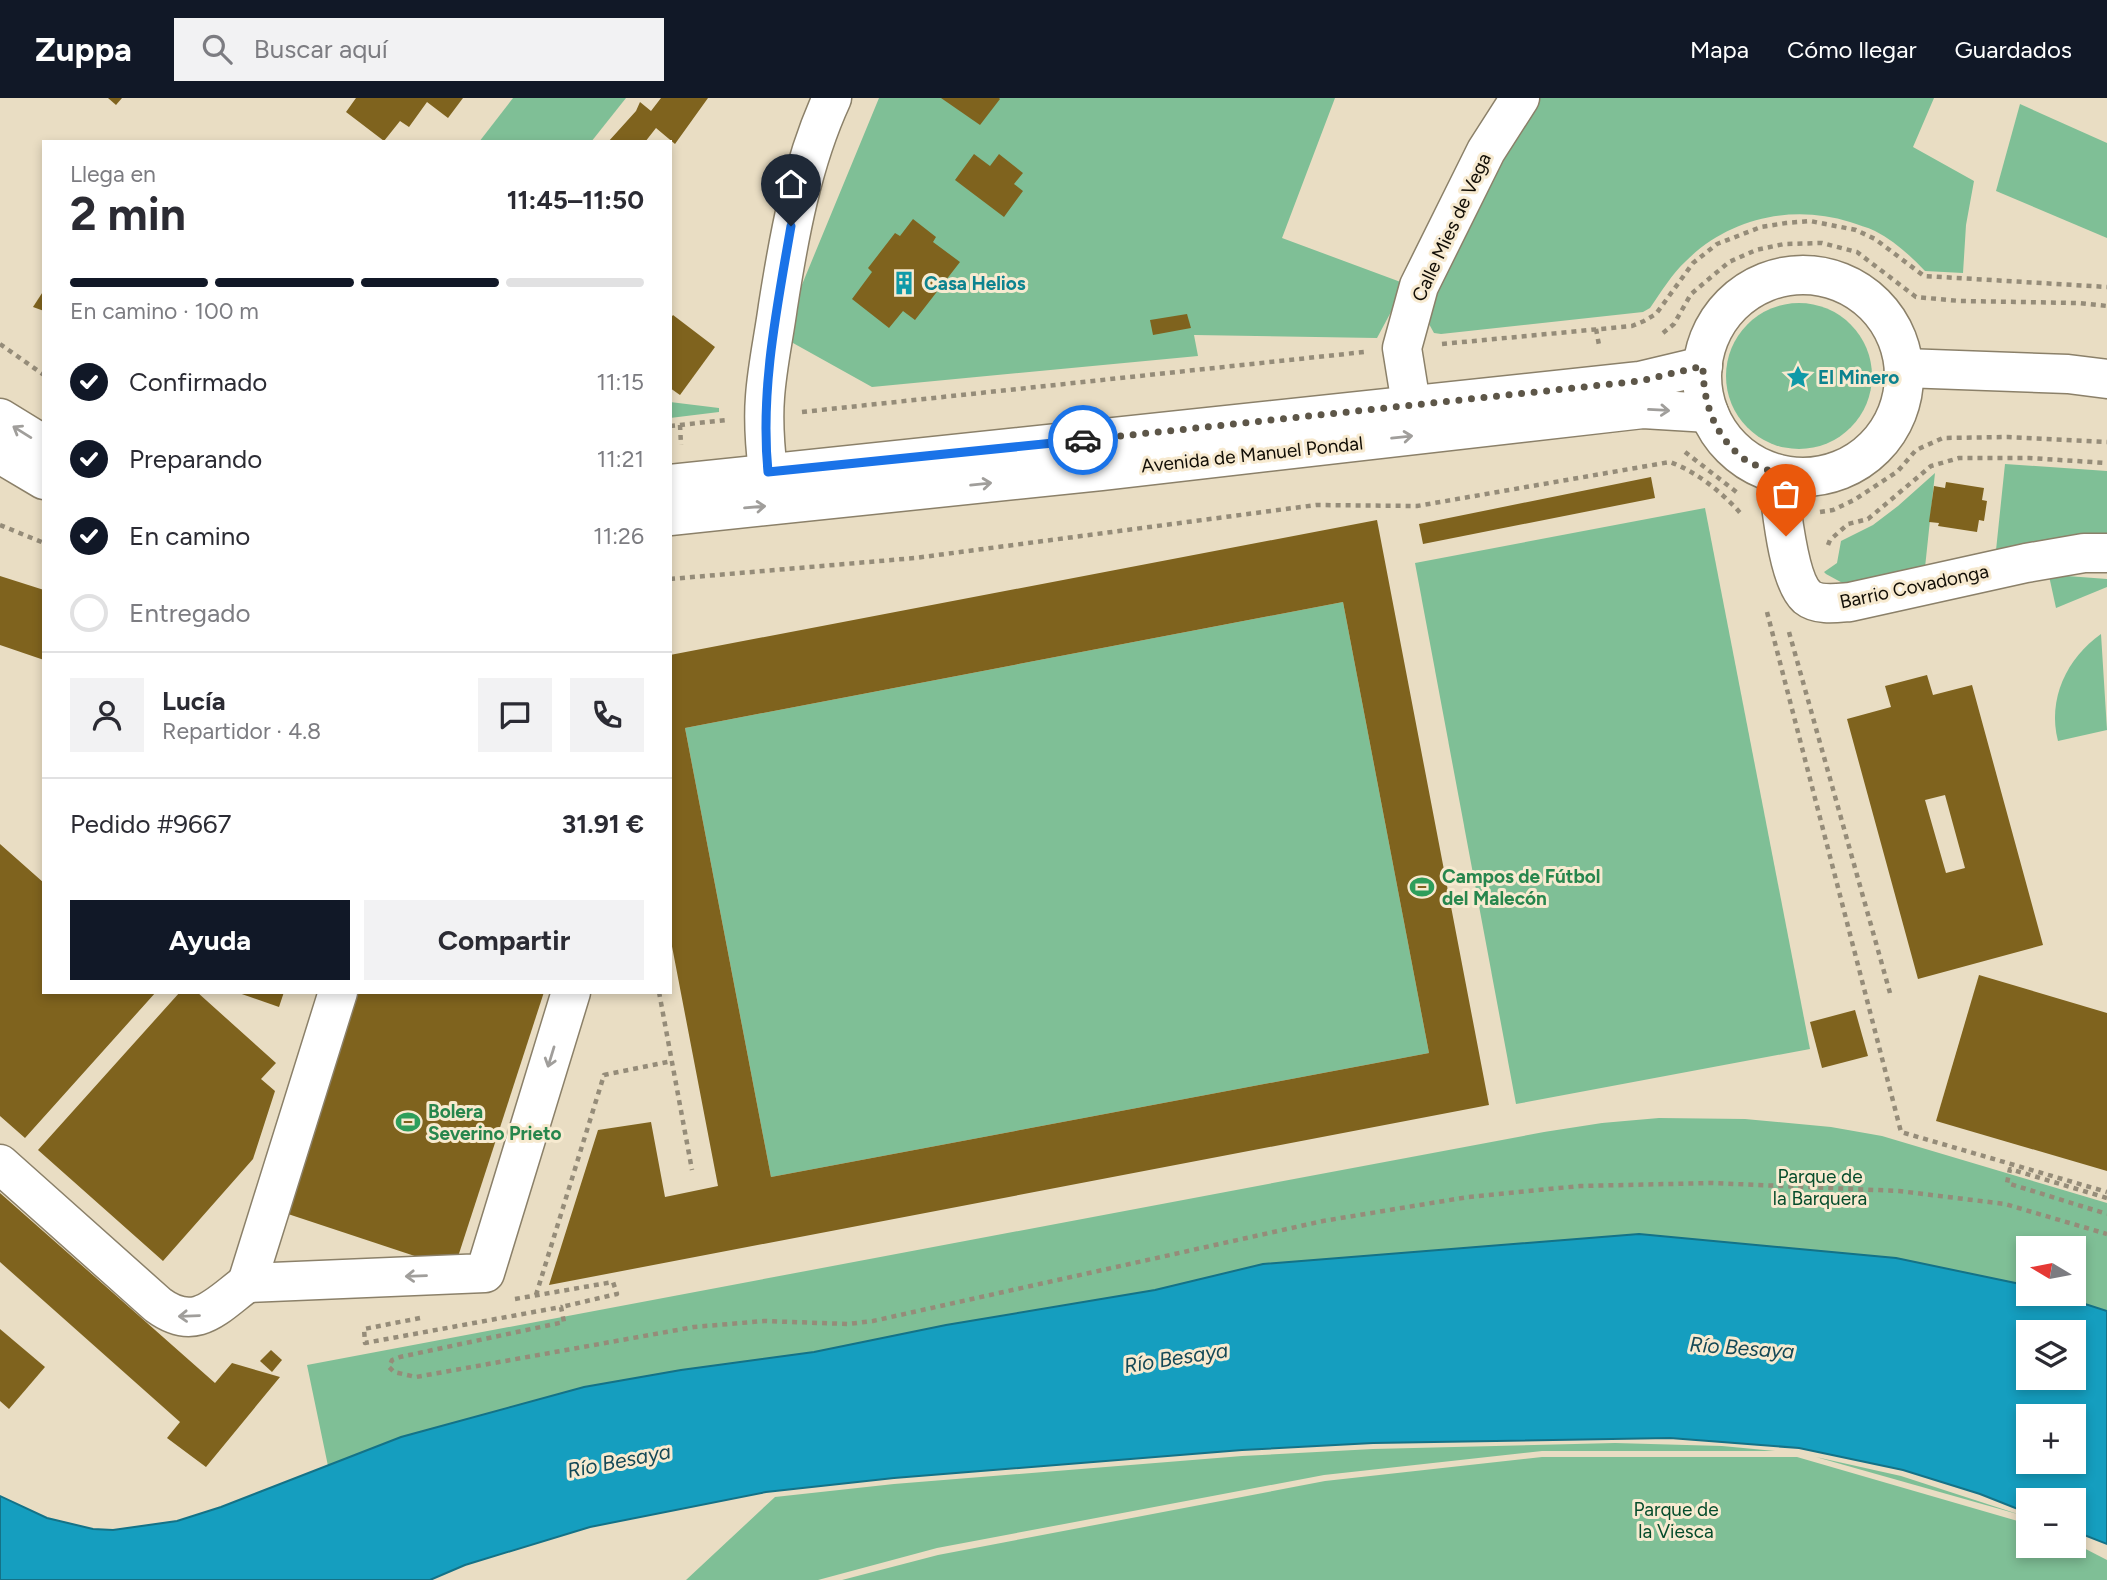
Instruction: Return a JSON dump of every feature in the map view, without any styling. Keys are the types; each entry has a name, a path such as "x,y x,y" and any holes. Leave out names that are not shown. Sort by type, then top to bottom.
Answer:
{"main road":[{"path":"768,472 765,397 786,253 820,125 832,98"},
{"name":"Calle Mies de Vega","path":"1410,404 1402,348 1419,286 1486,151 1520,98"},
{"path":"1788,275 1821,276 1852,287 1878,307 1897,335 1904,368 1900,406 1882,440 1852,465 1815,477 1777,474 1748,461 1725,440 1709,413 1703,390 1703,366 1711,334 1730,307 1756,286 1788,275"},
{"name":"Avenida de Manuel Pondal","path":"672,484 1640,381 1703,366"},
{"path":"1904,368 2068,374 2107,379"},
{"name":"Avenida de Manuel Pondal","path":"672,516 1643,410 1709,413"},
{"path":"0,418 42,444"},
{"path":"0,454 42,479"},
{"path":"1777,474 1786,583"},
{"name":"Barrio Covadonga","path":"1786,583 1808,598 1829,604 1850,602 2026,563 2084,553 2107,553"},
{"path":"247,1283 337,994"},
{"path":"0,1164 158,1305 173,1315 188,1318 203,1315 247,1283 485,1273 571,994"}],"path":[{"path":"0,344 42,373"},
{"path":"1683,450 1759,507 1782,514 1833,510 1854,500 1898,471 1916,450 1943,438 2008,437 2107,442"},
{"path":"2107,463 2029,458 1959,458 1930,466 1868,519 1848,524 1830,540 1819,565 1786,583 1762,592 1901,1132 2107,1192"},
{"path":"672,579 915,558 1316,505 1417,506 1670,462 1687,468 1714,488 1741,514 1745,527"},
{"path":"0,525 42,541"},
{"path":"1786,583 1890,993"},
{"path":"659,994 692,1170"},
{"path":"536,1295 604,1075 672,1061"},
{"path":"2107,1198 2010,1169 2007,1182 2107,1214"},
{"path":"561,1307 564,1322 400,1357 392,1360 388,1367 394,1372 416,1377 694,1327 764,1321 848,1324 873,1321 1323,1221 1468,1197 1580,1186 1712,1183 1899,1191 2005,1204 2107,1234"},
{"path":"432,1316 364,1329 365,1343 617,1294 613,1282 486,1305 485,1273"}],"green space":[{"path":"513,98 626,98 593,140 481,140"},
{"path":"879,98 1335,98 1282,238 1406,284 1377,338 1194,335 1198,356 872,387 793,343 794,304"},
{"path":"1531,98 1934,98 1913,147 1974,181 1966,225 1963,273 1925,271 1889,239 1850,222 1806,214 1784,215 1741,225 1703,246 1681,266 1650,308 1643,312 1434,333 1429,324 1419,324"},
{"path":"2020,104 2107,143 2107,238 1996,191"},
{"path":"1799,303 1827,308 1851,324 1867,348 1872,376 1867,404 1851,428 1827,444 1799,449 1771,444 1747,428 1731,404 1726,376 1731,348 1747,324 1771,308"},
{"path":"672,402 719,408 719,412 672,418"},
{"path":"2005,464 2107,471 2107,536 2053,538 1995,560"},
{"path":"1935,473 1924,577 1848,586 1824,572 1837,563 1841,541 1873,525"},
{"path":"1705,508 1810,1049 1516,1104 1415,563"},
{"path":"2049,576 2107,579 2107,587 2056,608"},
{"path":"1343,602 1429,1053 771,1177 685,728"},
{"path":"2101,634 2107,730 2058,741 2055,710 2063,681 2078,655"},
{"name":"Parque de la Barquera","path":"1659,1118 1745,1119 1831,1127 1882,1136 2107,1203 2107,1311 2086,1304 2086,1236 2016,1236 2016,1283 1896,1258 1639,1234 1263,1264 1155,1290 946,1325 814,1352 681,1370 584,1387 402,1437 328,1466 307,1365 1602,1123"},
{"path":"1615,1443 1722,1446 1775,1451 1542,1451 1324,1475 937,1548 818,1580 686,1580 775,1497 894,1484 1242,1456 1373,1449"},
{"name":"Parque de la Viesca","path":"1542,1457 1797,1457 2016,1521 2016,1558 2086,1558 2086,1549 2107,1560 2107,1580 842,1580 938,1555 1325,1481"},
{"path":"1816,1457 1901,1476 2016,1514"}],"water":[{"name":"Río Besaya","path":"1639,1234 1896,1258 2016,1283 2016,1306 2086,1304 2107,1311 2107,1544 2086,1536 2086,1488 2016,1488 2016,1508 1903,1470 1799,1448 1670,1438 1373,1443 1242,1450 894,1478 766,1492 590,1527 465,1565 430,1580 0,1580 0,1496 47,1518 93,1529 113,1530 177,1521 221,1507 401,1437 584,1387 681,1370 814,1352 946,1325 1155,1290 1263,1264"}],"building":[{"path":"108,98 122,98 116,105"},
{"path":"356,98 463,98 448,118 427,102 409,127 400,121 385,140 346,112"},
{"path":"661,98 708,98 675,144 656,128 647,140 610,140 636,111 640,102 651,111"},
{"path":"941,98 999,98 1000,99 980,125"},
{"path":"974,154 990,166 999,154 1023,173 1014,184 1023,191 1004,217 955,180"},
{"name":"Casa Helios","path":"913,219 936,237 933,242 960,262 915,320 903,311 889,328 852,299 872,272 868,268 895,233 900,236"},
{"path":"42,293 42,310 33,307"},
{"path":"1187,314 1191,328 1153,335 1150,320"},
{"path":"672,316 715,347 680,395 672,389"},
{"path":"1651,477 1655,498 1423,544 1419,524"},
{"path":"1946,482 1984,488 1982,500 1987,501 1984,521 1979,520 1977,532 1929,522 1934,486 1945,488"},
{"name":"Campos de Fútbol del Malecón","path":"1377,520 1489,1105 549,1285 598,1130 651,1122 665,1197 718,1186 672,946 672,655","holes":["1343,602 1429,1053 771,1177 685,728"]},
{"path":"0,576 42,589 42,659 0,645"},
{"path":"1927,675 1933,695 1972,685 2043,945 1918,979 1847,719 1891,707 1885,686","holes":["1945,795 1965,868 1946,873 1925,800"]},
{"path":"0,844 42,881 42,994 154,994 25,1138 0,1116"},
{"path":"1979,975 2107,1013 2107,1171 1936,1121"},
{"path":"178,994 199,994 276,1063 261,1079 275,1091 253,1159 163,1261 38,1150"},
{"path":"242,994 283,994 279,1007"},
{"name":"Bolera Severino Prieto","path":"356,994 543,994 454,1269 285,1213"},
{"path":"1855,1010 1868,1056 1822,1068 1810,1022"},
{"path":"0,1193 215,1383 232,1363 280,1377 206,1467 167,1438 180,1422 0,1262"},
{"path":"0,1329 45,1367 9,1409 0,1401"},
{"path":"271,1350 282,1360 272,1372 260,1361"}],"way so far":[{"path":"1083,440 1640,381 1703,366 1703,390 1709,413 1725,440 1748,461 1777,474 1786,536"}],"place":[{"name":"Casa Helios","path":"904,283"},
{"name":"El Minero","path":"1798,377"},
{"name":"Campos de Fútbol del Malecón","path":"1422,887"},
{"name":"Bolera Severino Prieto","path":"408,1122"}],"route":[{"path":"791,226 765,397 768,472 1083,440"}]}
